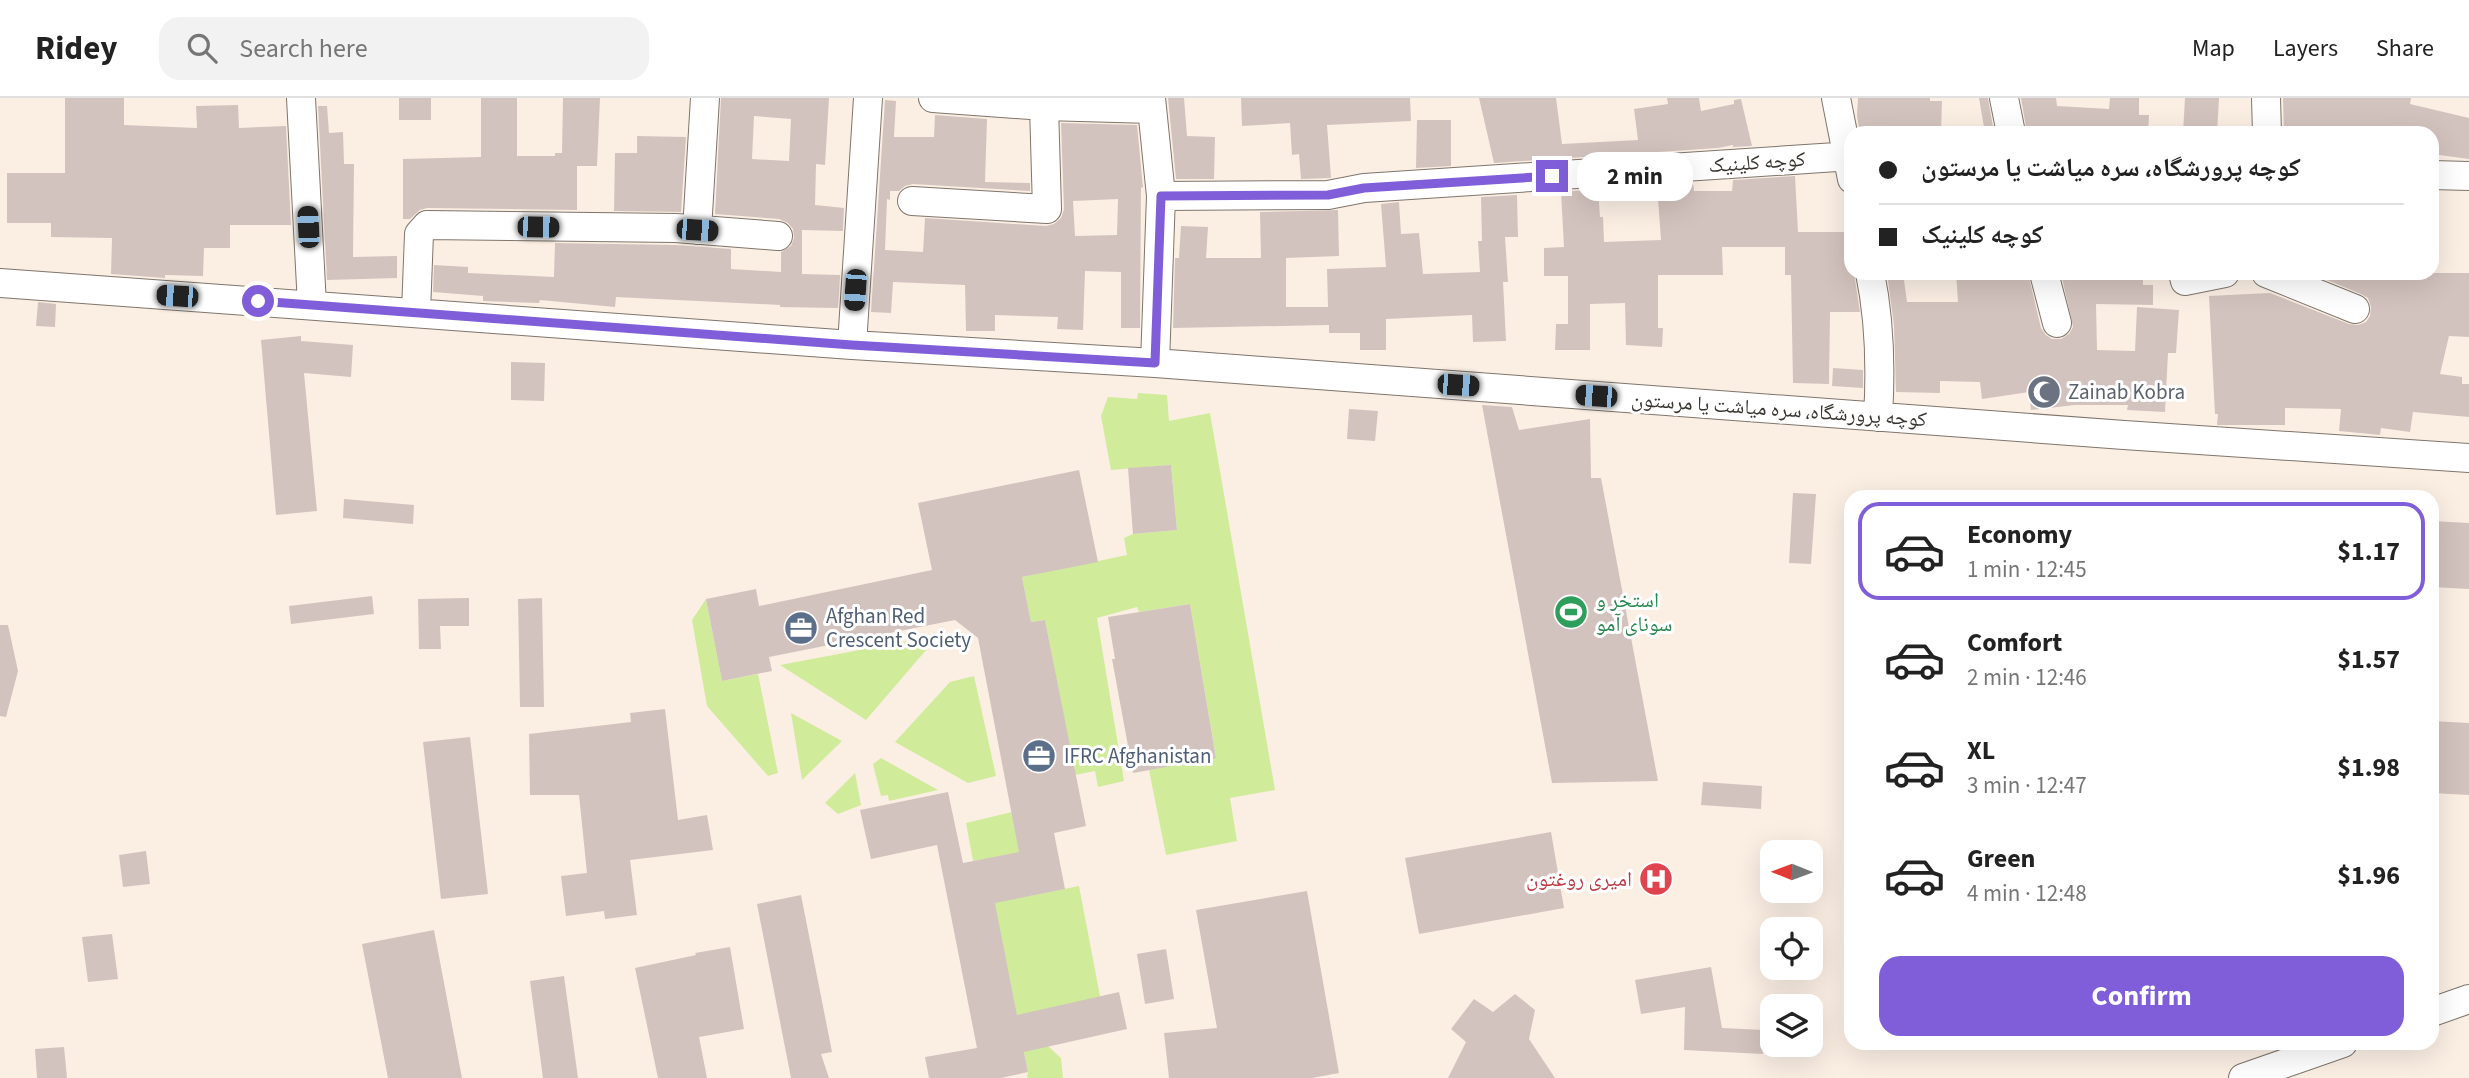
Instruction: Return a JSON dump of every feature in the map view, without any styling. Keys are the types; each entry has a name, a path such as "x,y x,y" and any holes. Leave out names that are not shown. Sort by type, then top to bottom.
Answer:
{"street":[{"path":"301,98 312,305"},
{"path":"697,230 705,98"},
{"path":"852,345 868,98"},
{"path":"933,98 1044,106 1151,104 1161,196 1155,363"},
{"path":"1836,98 1844,136"},
{"path":"2004,98 2010,126"},
{"path":"2266,98 2267,126"},
{"path":"912,201 1047,209 1044,106"},
{"name":"کوچه کلینیک","path":"1161,196 1328,195 1364,188 1844,164"},
{"path":"2439,175 2469,176"},
{"path":"416,312 419,234 427,225 697,230 778,236"},
{"path":"1871,280 1876,302 1881,369 1878,417"},
{"path":"2047,280 2057,323"},
{"path":"2283,280 2354,309"},
{"name":"کوچه پرورشگاه، سره میاشت یا مرستون","path":"0,283 2469,458"},
{"path":"2439,1010 2469,999"},
{"path":"2243,1078 2323,1050"}],"green space":[{"path":"1138,393 1167,395 1169,421 1210,413 1275,790 1230,798 1237,841 1166,855 1149,770 1216,757 1190,604 1139,612 1137,607 1097,618 1124,781 1098,787 1095,771 1075,775 1045,620 1031,622 1022,577 1127,555 1124,538 1133,534 1177,530 1171,465 1111,470 1101,416 1108,397 1137,399"},
{"path":"706,599 722,681 758,674 778,773 768,776 707,706 692,620"},
{"path":"939,635 866,720 780,665"},
{"path":"974,676 996,776 968,783 895,742 950,682"},
{"path":"791,713 842,741 802,780"},
{"path":"881,758 938,790 889,801 888,795 881,796 873,764"},
{"path":"855,773 861,805 838,814 825,803"},
{"path":"1012,812 1029,896 1079,886 1100,996 1048,1046 1061,1058 1063,1078 1027,1078 986,859 973,861 966,823"}],"building":[{"path":"65,98 124,98 124,125 197,128 196,106 238,105 239,128 286,126 291,225 230,225 230,248 204,248 203,276 165,275 165,278 111,274 112,238 51,237 51,223 7,223 7,173 65,173"},
{"path":"399,98 431,98 431,120 399,120"},
{"path":"481,98 517,98 517,156 555,156 555,153 562,153 563,98 600,98 597,166 577,166 577,210 427,208 420,210 410,219 403,219 403,159 481,157"},
{"path":"721,98 829,98 825,165 816,164 815,205 844,208 843,231 802,230 802,274 840,275 838,308 616,297 615,307 540,300 539,303 483,301 483,296 433,292 434,265 468,267 468,273 554,277 555,243 731,249 731,269 781,272 781,252 791,246 794,238 793,229 788,223 779,219 715,214","holes":["754,116 791,119 789,161 752,159"]},
{"path":"1168,98 1184,98 1187,136 1215,137 1214,179 1176,179"},
{"path":"1241,98 1410,98 1411,121 1327,125 1331,178 1301,179 1299,154 1292,155 1290,123 1242,126"},
{"path":"1479,98 1556,98 1562,144 1638,140 1634,109 1668,104 1667,98 1699,98 1701,111 1734,104 1734,100 1741,99 1752,146 1733,145 1494,163"},
{"path":"1858,98 1930,98 1930,101 1942,101 1941,126 1859,126"},
{"path":"1979,98 1988,98 1993,126 1984,126"},
{"path":"2021,98 2056,98 2057,106 2109,109 2110,98 2139,98 2139,115 2149,115 2148,126 2026,126"},
{"path":"2185,98 2219,98 2217,126 2183,126"},
{"path":"2283,98 2411,98 2410,104 2469,118 2469,159 2439,155 2439,126 2284,126"},
{"path":"885,100 896,101 894,137 934,137 935,115 987,119 985,182 1030,183 1030,191 913,184 899,191 890,191 890,200 887,199 885,250 923,252 925,218 1046,226 1054,224 1061,218 1064,209 1061,123 1137,125 1143,188 1141,187 1140,328 1121,328 1121,272 1085,271 1083,330 1057,329 1058,317 995,315 995,331 966,331 965,285 893,282 891,313 871,312","holes":["1118,199 1117,235 1075,236 1073,201"]},
{"path":"318,106 327,106 329,133 343,132 344,164 354,164 353,257 397,256 397,278 327,280"},
{"path":"1417,120 1451,120 1451,166 1416,168"},
{"path":"637,136 686,137 681,212 614,211 615,153 637,153"},
{"path":"1795,176 1798,232 1844,232 1844,280 1855,280 1860,312 1830,312 1829,384 1793,383 1791,275 1785,275 1785,247 1722,247 1723,275 1658,275 1658,328 1663,328 1662,347 1626,345 1625,303 1590,304 1590,350 1555,350 1556,324 1568,324 1568,276 1544,276 1544,248 1564,247 1561,192 1598,189 1604,242 1661,240 1657,185 1693,183 1694,191 1732,191 1733,180"},
{"path":"1517,195 1518,237 1505,237 1508,282 1503,282 1506,341 1473,342 1472,315 1386,319 1386,350 1360,350 1360,333 1329,333 1329,325 1173,328 1175,258 1179,258 1181,226 1208,227 1206,258 1261,258 1260,212 1338,210 1339,256 1286,258 1286,307 1328,307 1327,269 1386,267 1381,204 1399,202 1401,234 1419,233 1423,274 1480,272 1478,241 1482,241 1481,197"},
{"path":"2439,273 2469,273 2469,337 2449,336 2440,374 2462,377 2462,384 2469,384 2469,417 2413,412 2410,432 2381,428 2380,435 2339,431 2341,409 2285,408 2285,425 2217,425 2209,296 2270,293 2349,324 2358,325 2366,322 2371,307 2368,298 2327,280 2439,280"},
{"path":"1888,280 1904,280 1907,302 1958,302 1956,280 2030,280 2041,328 2052,339 2061,339 2069,334 2073,327 2063,280 2143,280 2143,285 2153,285 2153,305 2096,304 2097,350 2135,351 2137,307 2179,310 2176,353 2168,353 2165,412 2127,410 2128,405 2075,405 2031,410 2029,392 1982,399 1980,382 1940,381 1940,393 1896,392 1894,326"},
{"path":"38,302 56,304 55,327 36,326"},
{"path":"301,336 301,341 353,345 351,377 304,373 317,511 276,515 261,340"},
{"path":"511,362 545,363 544,401 511,400"},
{"path":"1833,368 1863,370 1863,388 1832,386"},
{"path":"1482,405 1512,407 1519,430 1590,419 1591,478 1601,478 1658,781 1552,783"},
{"path":"1349,409 1378,411 1375,441 1347,439"},
{"path":"1171,465 1177,530 1133,534 1128,468"},
{"path":"1079,470 1098,562 1022,577 1031,622 1045,620 1086,826 1054,833 1065,889 995,903 1017,1015 1119,992 1127,1029 1024,1052 1028,1072 1001,1078 929,1078 925,1057 977,1048 937,845 871,859 860,810 948,792 963,863 1019,852 978,638 955,620 769,657 772,671 722,681 706,599 756,589 759,606 932,570 918,503"},
{"path":"1793,493 1816,494 1811,564 1789,563"},
{"path":"344,499 414,505 413,524 343,518"},
{"path":"2439,521 2469,523 2469,589 2439,587"},
{"path":"372,596 374,614 291,624 289,606"},
{"path":"469,598 469,626 440,626 441,649 419,649 418,599"},
{"path":"542,598 544,707 520,707 518,599"},
{"path":"1190,604 1216,758 1133,773 1112,659 1115,659 1108,617"},
{"path":"0,625 8,625 18,671 6,717 0,716"},
{"path":"665,709 678,820 707,815 713,850 630,860 637,915 605,919 604,911 566,916 561,876 587,873 579,795 530,795 529,734 631,722 630,713"},
{"path":"2439,721 2469,723 2469,795 2439,793"},
{"path":"470,737 488,894 441,899 423,742"},
{"path":"1703,782 1762,786 1761,809 1701,805"},
{"path":"1551,832 1564,908 1419,934 1405,858"},
{"path":"146,851 150,884 123,887 119,855"},
{"path":"1307,891 1339,1073 1312,1078 1169,1078 1164,1033 1217,1028 1196,910"},
{"path":"801,895 832,1052 821,1054 829,1078 791,1078 757,904"},
{"path":"434,930 462,1078 388,1078 362,944"},
{"path":"112,934 118,979 88,982 82,937"},
{"path":"730,947 744,1029 699,1037 707,1078 658,1078 635,968"},
{"path":"1166,949 1174,999 1145,1004 1137,954"},
{"path":"1711,967 1722,1028 1760,1030 1760,1054 1684,1050 1685,1007 1641,1014 1635,980"},
{"path":"564,976 578,1078 543,1078 530,981"},
{"path":"1515,994 1535,1010 1529,1039 1555,1078 1448,1078 1466,1042 1451,1029 1474,999 1493,1012"},
{"path":"64,1047 67,1078 37,1078 35,1049"}],"place":[{"name":"Zainab Kobra","path":"2044,392"},
{"name":"استخر و سونای آمو","path":"1571,612"},
{"name":"Afghan Red Crescent Society","path":"801,628"},
{"name":"IFRC Afghanistan","path":"1039,756"},
{"name":"امیری روغتون","path":"1656,879"}],"route":[{"path":"258,301 852,345 1155,363 1161,196 1328,195 1364,188 1552,176"}]}
